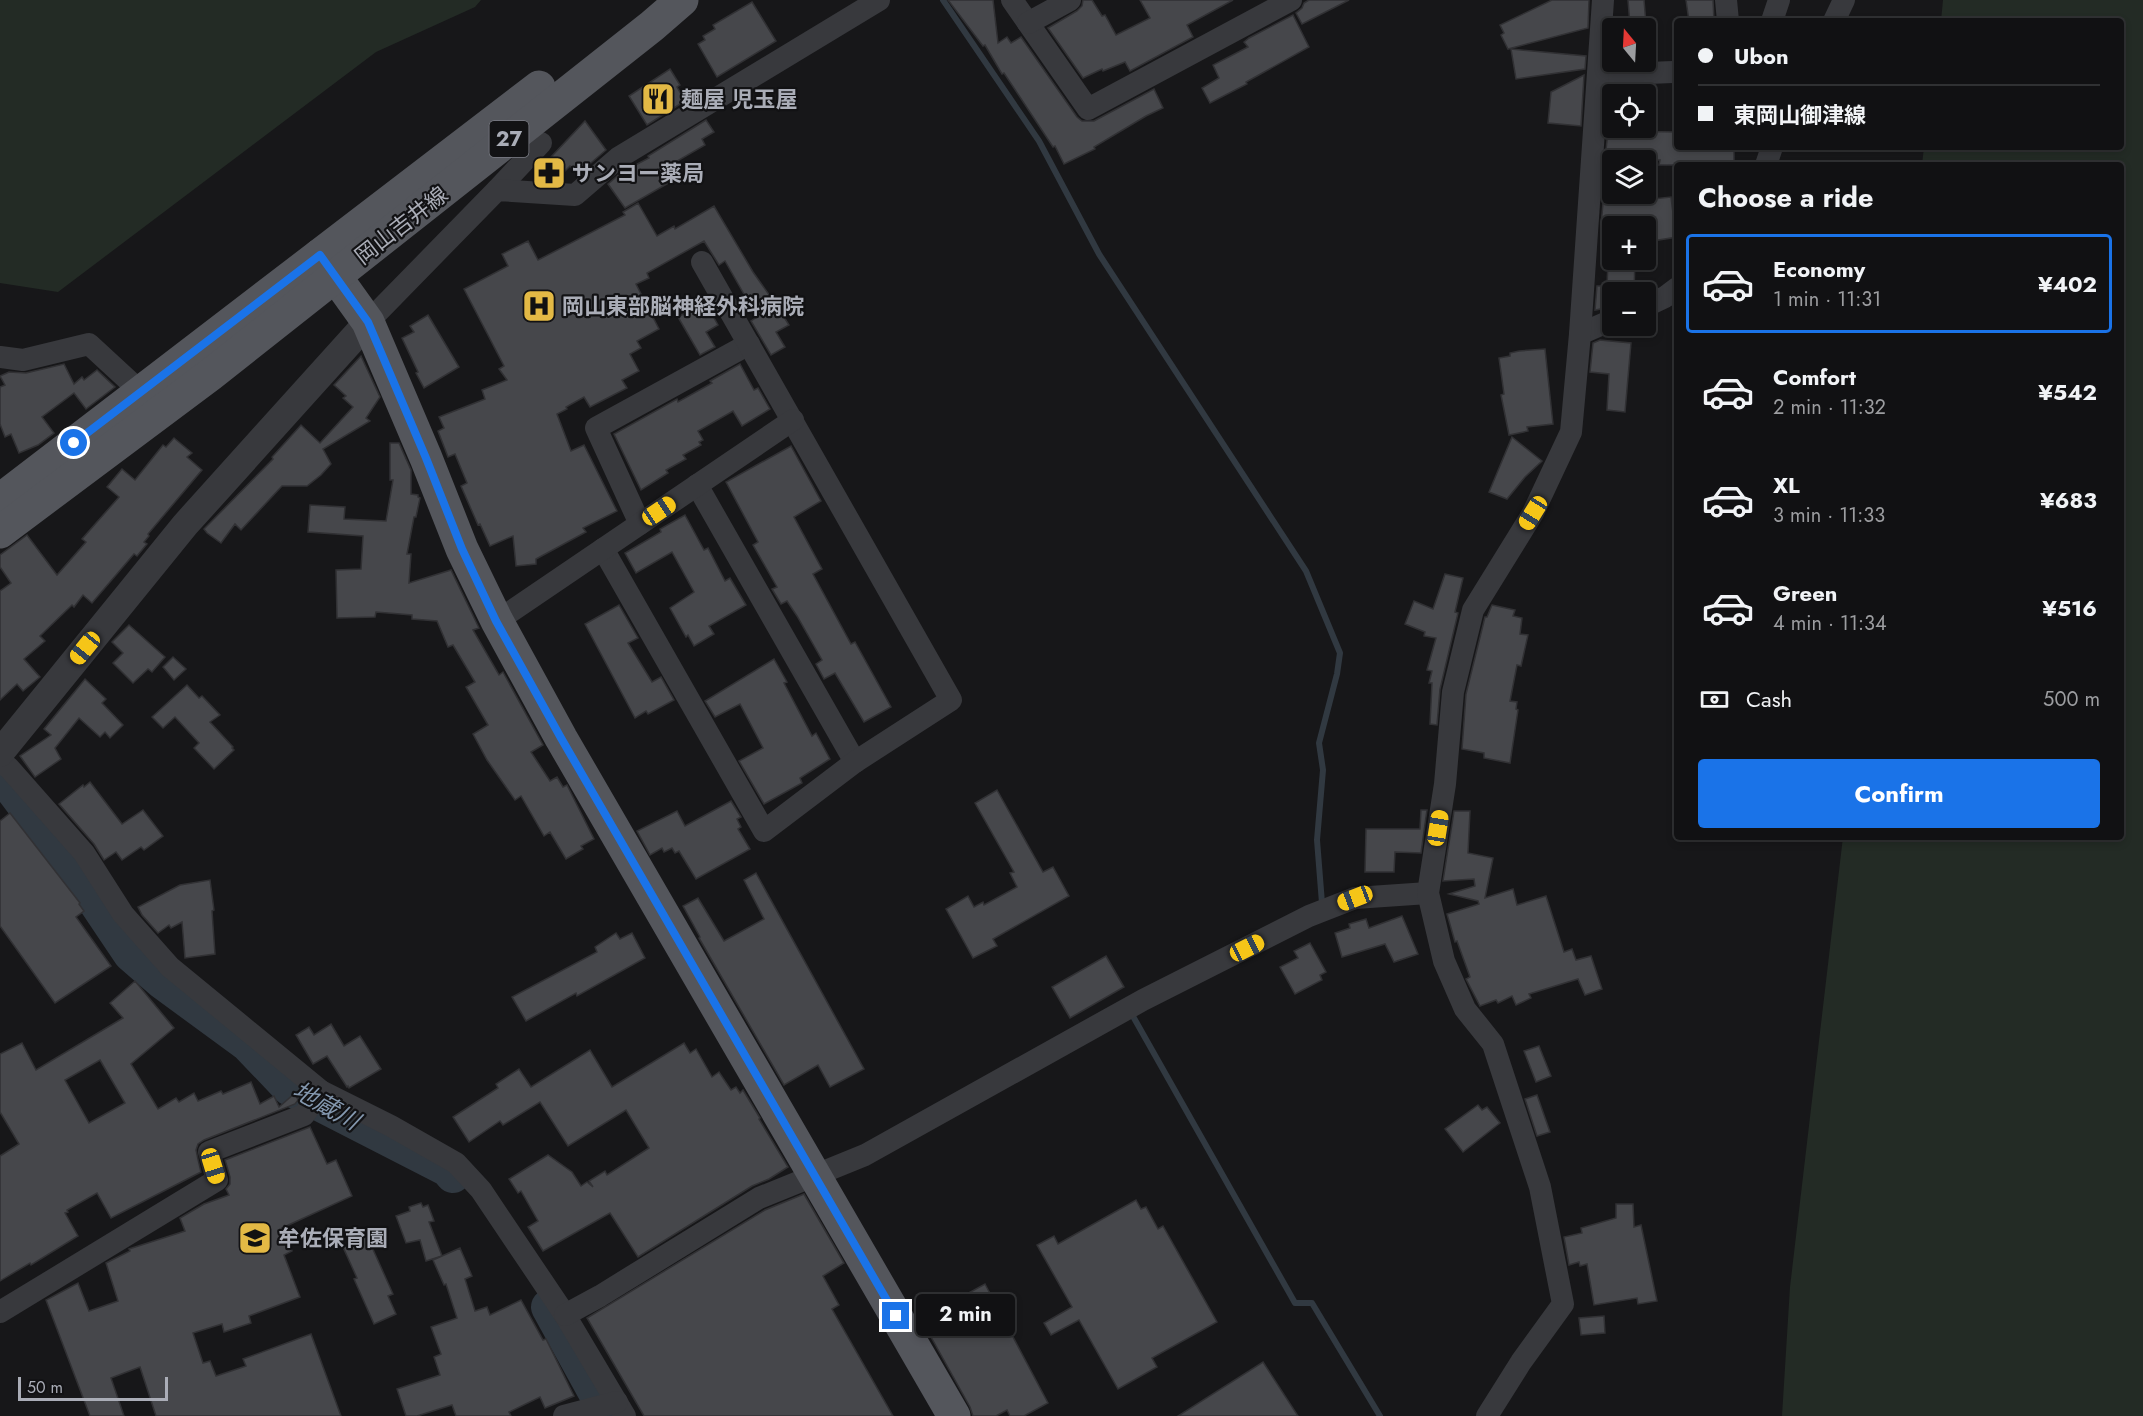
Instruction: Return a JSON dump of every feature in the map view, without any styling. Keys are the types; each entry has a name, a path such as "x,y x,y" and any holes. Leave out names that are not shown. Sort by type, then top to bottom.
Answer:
{"main road":[{"name":"岡山吉井線","path":"0,532 210,375 328,266 651,0"},
{"name":"岡山吉井線","path":"0,500 141,392 328,266 652,26 682,0"},
{"path":"328,266 368,322 462,549 496,621 561,738 954,1416"}],"street":[{"path":"497,190 575,195 618,158 879,0"},
{"path":"1012,0 1088,109 1291,0"},
{"path":"1028,23 1070,0"},
{"path":"1487,1416 1521,1362 1563,1304 1540,1187 1494,1044 1465,1009 1452,980 1444,961 1428,893 1445,784 1453,692 1473,610 1533,513 1570,432 1580,334 1603,0"},
{"path":"1726,0 1728,18"},
{"path":"1773,18 1779,0"},
{"path":"1835,18 1844,0"},
{"path":"1598,75 1673,72"},
{"path":"0,753 185,525 368,322 542,143"},
{"path":"603,549 764,831 855,762 951,700 702,262"},
{"path":"1656,301 1674,290"},
{"path":"1580,334 1602,324"},
{"path":"0,357 22,360 89,344 141,392"},
{"path":"640,524 596,428 749,344"},
{"path":"496,621 793,420"},
{"path":"697,485 855,762"},
{"path":"0,761 9,768 84,853 123,914 170,967 321,1091 391,1126 456,1163 481,1190 565,1315 621,1409 564,1416"},
{"path":"565,1315 600,1296 759,1198 865,1155 1143,1000 1309,916 1355,898 1428,893"},
{"path":"0,1312 217,1180 209,1152 303,1115 321,1091"}],"shaded area":[{"path":"0,0 481,0 475,7 376,52 58,292 0,283"},
{"path":"1943,0 2143,0 2143,1416 1782,1416 1790,1287 1843,840 2124,840 2124,162 1922,162 1924,150 2124,150 2124,18 1941,18"}],"building":[{"path":"948,0 993,0 998,43 1007,37 1011,43 1021,37 1082,121 1094,121 1154,89 1163,108 1094,147 1095,149 1064,164 1055,146 1053,147 1004,73 1002,74 985,45 983,46"},
{"path":"1083,0 1092,0 1102,16 1105,15 1116,35 1150,18 1140,0 1233,0 1187,25 1193,37 1130,71 1125,62 1083,78 1048,28 1077,11 1082,6"},
{"path":"1309,0 1349,0 1302,24 1296,13"},
{"path":"1552,0 1589,0 1588,28 1508,49 1501,35 1504,33 1500,25"},
{"path":"1628,0 1644,0 1646,18 1629,18"},
{"path":"1686,0 1713,0 1714,18 1689,18"},
{"path":"752,2 776,41 717,77 698,44 705,40 703,36 715,29 713,25"},
{"path":"1293,15 1309,47 1210,103 1202,88 1219,78 1213,65 1248,47 1244,42 1249,38"},
{"path":"1511,49 1586,56 1585,69 1516,79"},
{"name":"麺屋 児玉屋","path":"670,69 680,85 677,87 685,101 647,125 629,96"},
{"path":"1584,75 1581,126 1548,123 1551,92"},
{"path":"706,120 714,132 702,139 705,145 672,164 677,173 670,178 672,181 625,208 608,184 622,172 649,158 648,156"},
{"path":"585,121 606,150 578,174 570,166 556,180 543,179 536,173"},
{"path":"1656,132 1674,132 1674,150 1734,150 1734,162 1674,162 1674,165 1659,165 1660,160 1656,160 1656,150 1606,150 1607,138 1656,138"},
{"path":"1671,197 1674,213 1674,237 1656,240 1656,216 1602,216 1601,226 1603,204 1656,204 1656,199"},
{"path":"638,203 657,236 674,226 675,229 714,206 753,272 789,325 776,332 785,347 771,355 751,321 757,317 725,261 719,265 704,241 647,273 649,278 636,284 659,329 637,341 641,348 630,354 639,371 622,380 627,388 590,407 584,397 557,414 571,451 584,445 617,511 583,528 586,532 536,559 536,564 516,566 513,536 490,546 461,486 467,483 455,454 448,457 438,431 444,428 439,417 485,399 482,390 507,380 499,369 504,366 464,289 508,266 502,254 528,241 538,260 625,215 623,212"},
{"path":"1608,270 1635,270 1634,282 1607,282"},
{"path":"1597,286 1602,286 1602,309 1595,310"},
{"path":"705,302 718,325 706,332 715,347 700,355 678,317"},
{"path":"428,315 459,367 424,388 402,338 414,332 410,326"},
{"path":"1600,340 1631,343 1625,412 1607,410 1609,374 1590,372 1593,343"},
{"path":"1545,349 1553,424 1527,427 1528,431 1509,435 1501,395 1504,394 1499,358 1519,351"},
{"path":"361,356 380,397 366,418 370,421 323,449 331,464 307,486 282,486 241,530 235,524 221,543 207,533 204,529 273,459 272,457 301,425 320,443 353,407 343,398 346,396 334,385"},
{"path":"64,364 74,384 82,377 84,380 97,370 115,387 86,409 74,393 42,417 54,433 38,445 19,453 11,434 5,437 0,424 0,387 5,385 0,376 9,372 26,373"},
{"path":"740,364 754,390 758,388 770,409 742,426 733,411 698,431 703,440 699,442 701,445 683,455 686,459 666,470 668,473 641,490 614,434 677,399 678,402"},
{"path":"1512,437 1542,461 1507,499 1489,492"},
{"path":"174,438 192,453 187,457 202,470 148,534 144,542 147,544 137,556 134,554 92,603 83,595 74,607 72,605 40,636 45,641 24,659 40,677 23,691 17,684 0,700 0,591 11,583 0,567 0,555 27,535 57,575 86,542 82,539 119,497 107,487 122,469 135,480 163,445 166,447"},
{"path":"390,443 399,443 411,470 411,494 418,495 420,498 407,554 411,554 409,583 451,570 479,628 473,630 499,675 503,672 543,745 531,752 550,781 557,777 563,787 567,785 594,839 581,846 583,849 566,859 550,832 544,836 521,796 515,800 487,760 473,734 488,725 466,687 475,682 453,645 448,647 437,621 412,619 412,615 376,612 375,617 337,618 336,570 361,569 363,536 308,532 310,505 345,507 344,519 386,521 393,480 390,480"},
{"path":"791,446 821,501 794,517 822,569 813,574 851,644 855,642 891,707 864,722 835,673 824,679 816,664 822,660 797,616 787,601 781,604 772,589 777,587 753,545 758,542 726,482"},
{"path":"685,515 704,550 708,548 725,581 730,578 746,605 709,626 714,634 694,646 688,635 686,637 670,608 694,592 672,552 636,573 625,553"},
{"path":"1445,574 1463,578 1455,612 1458,613 1440,689 1437,725 1430,724 1432,683 1429,683 1432,671 1427,670 1436,638 1424,636 1425,632 1405,624 1414,601 1433,609"},
{"path":"619,605 638,638 628,643 652,682 661,677 674,700 648,714 646,711 635,718 585,624"},
{"path":"1492,605 1515,610 1513,616 1522,618 1520,634 1528,635 1521,666 1517,665 1510,701 1517,702 1516,709 1518,710 1510,763 1484,758 1484,753 1462,749 1466,694 1485,617"},
{"path":"129,625 165,657 152,672 148,669 133,683 113,663 123,653 112,642"},
{"path":"173,657 186,669 174,680 163,667"},
{"path":"774,659 812,736 816,733 830,759 800,778 802,783 764,804 739,761 763,748 740,704 715,717 705,701"},
{"path":"85,679 106,699 102,703 123,725 110,738 105,732 100,737 79,718 55,748 61,759 35,777 20,756 51,735 44,729"},
{"path":"187,685 199,698 202,696 220,715 210,722 234,750 214,769 194,748 199,743 175,717 163,728 152,717"},
{"path":"90,782 122,824 143,810 163,836 144,850 141,847 122,860 116,852 104,860 94,844 59,804"},
{"path":"997,790 1043,872 1053,867 1069,896 993,939 997,946 973,958 946,909 968,896 974,907 983,902 984,905 1017,887 1010,873 1014,872 975,803"},
{"path":"731,801 741,817 737,819 741,827 738,829 750,849 696,879 679,851 675,853 672,848 664,852 662,848 650,855 637,831 677,811 685,826"},
{"path":"1421,810 1427,810 1421,853 1395,852 1394,872 1365,872 1366,829 1420,829"},
{"path":"1454,811 1470,811 1468,853 1493,858 1485,898 1513,889 1517,905 1546,896 1564,952 1572,949 1576,960 1591,956 1602,989 1585,995 1578,979 1529,994 1531,998 1516,1005 1512,996 1498,1003 1496,1000 1480,1006 1466,979 1470,977 1457,941 1455,942 1447,914 1479,904 1478,901 1449,894 1475,886 1474,879 1443,881"},
{"path":"10,813 80,903 84,911 76,917 111,966 55,1003 0,926 0,821"},
{"path":"756,873 864,1069 830,1087 818,1065 784,1085 683,906 698,898 724,941 764,919 744,880"},
{"path":"210,880 214,910 212,911 215,954 185,958 182,922 171,928 169,925 158,933 138,907 180,885"},
{"path":"1402,916 1418,954 1394,962 1385,944 1342,957 1335,933 1350,928 1349,924 1366,919 1369,928"},
{"path":"616,933 620,939 632,933 645,958 526,1021 512,997 597,952 595,947"},
{"path":"1310,943 1326,972 1320,975 1322,980 1295,994 1280,967 1298,958 1294,951"},
{"path":"1106,956 1124,987 1070,1018 1052,987"},
{"path":"135,981 174,1028 131,1064 158,1109 176,1098 179,1102 194,1093 198,1101 221,1091 223,1094 251,1082 260,1104 274,1096 279,1107 295,1093 298,1100 295,1104 204,1140 198,1144 196,1150 201,1172 111,1218 97,1193 67,1210 68,1212 65,1213 78,1236 0,1281 0,1156 19,1144 0,1112 0,1054 22,1043 36,1070 123,1018 110,1003","holes":["100,1060 125,1103 89,1123 65,1080"]},
{"path":"331,1024 344,1046 360,1036 381,1069 349,1088 327,1056 313,1064 296,1035 309,1027 314,1035"},
{"path":"684,1043 690,1053 696,1049 712,1077 719,1072 731,1090 736,1087 740,1093 743,1090 788,1167 752,1186 638,1257 610,1213 543,1251 528,1227 538,1221 521,1191 518,1193 509,1179 548,1155 572,1172 581,1186 587,1182 593,1187 589,1181 605,1171 607,1175 649,1148 626,1110 568,1146 540,1102 503,1125 500,1121 469,1142 453,1117 498,1088 496,1084 519,1069 531,1087 590,1050 612,1087"},
{"path":"1539,1046 1551,1076 1536,1082 1524,1051"},
{"path":"1537,1095 1550,1132 1537,1136 1525,1099"},
{"path":"1478,1105 1482,1110 1487,1107 1500,1123 1463,1152 1445,1129"},
{"path":"310,1127 327,1164 336,1160 352,1196 282,1228 292,1251 284,1255 300,1297 249,1316 251,1323 224,1332 222,1324 193,1333 203,1363 210,1361 216,1376 246,1366 243,1359 311,1334 341,1416 156,1416 140,1367 111,1378 124,1416 90,1416 46,1300 78,1283 89,1311 118,1301 106,1263 130,1251 129,1249 185,1231 180,1218 204,1204 229,1195 226,1189 230,1184 230,1177 225,1160"},
{"path":"804,1194 844,1263 823,1276 839,1305 832,1309 893,1416 644,1416 587,1318 765,1210"},
{"path":"1136,1200 1141,1209 1146,1207 1158,1229 1163,1226 1217,1322 1152,1358 1157,1367 1118,1389 1079,1320 1051,1335 1044,1323 1072,1307 1037,1245 1054,1236 1058,1244"},
{"path":"421,1203 423,1207 428,1205 434,1221 429,1222 442,1256 426,1261 420,1240 406,1243 396,1216 410,1211 409,1207"},
{"path":"1616,1204 1633,1204 1634,1227 1641,1225 1657,1301 1638,1304 1637,1298 1594,1305 1587,1264 1580,1266 1579,1262 1569,1265 1564,1237 1582,1233 1581,1228 1616,1218"},
{"path":"367,1236 393,1294 388,1296 396,1314 374,1324 343,1247"},
{"path":"460,1248 472,1276 465,1279 475,1311 487,1307 490,1315 521,1300 543,1340 546,1339 574,1396 545,1408 540,1397 509,1412 511,1416 456,1416 452,1405 417,1416 406,1416 397,1389 440,1375 434,1357 441,1354 431,1327 457,1318 446,1284 444,1285 433,1260"},
{"path":"985,1284 1048,1403 1024,1416 1010,1416 1007,1410 996,1416 973,1416 921,1319"},
{"path":"1604,1316 1605,1333 1581,1335 1579,1318"},
{"path":"1263,1362 1298,1416 1178,1416"}],"waterway":[{"path":"943,0 1039,141 1099,254 1306,571 1340,653 1337,674 1319,743 1323,770 1317,840 1322,903 1319,904"},
{"name":"地蔵川","path":"0,777 12,788 82,881 131,954 162,981 248,1044 290,1088 448,1169 453,1175"},
{"path":"1130,1011 1295,1303 1312,1303 1380,1416"},
{"name":"地蔵川","path":"549,1307 609,1416"}],"place":[{"name":"麺屋 児玉屋","path":"658,99"},
{"name":"サンヨー薬局","path":"549,173"},
{"name":"岡山東部脳神経外科病院","path":"539,306"},
{"name":"牟佐保育園","path":"255,1238"}],"route":[{"path":"74,443 320,255 368,322 462,549 496,621 561,738 896,1316"}]}
